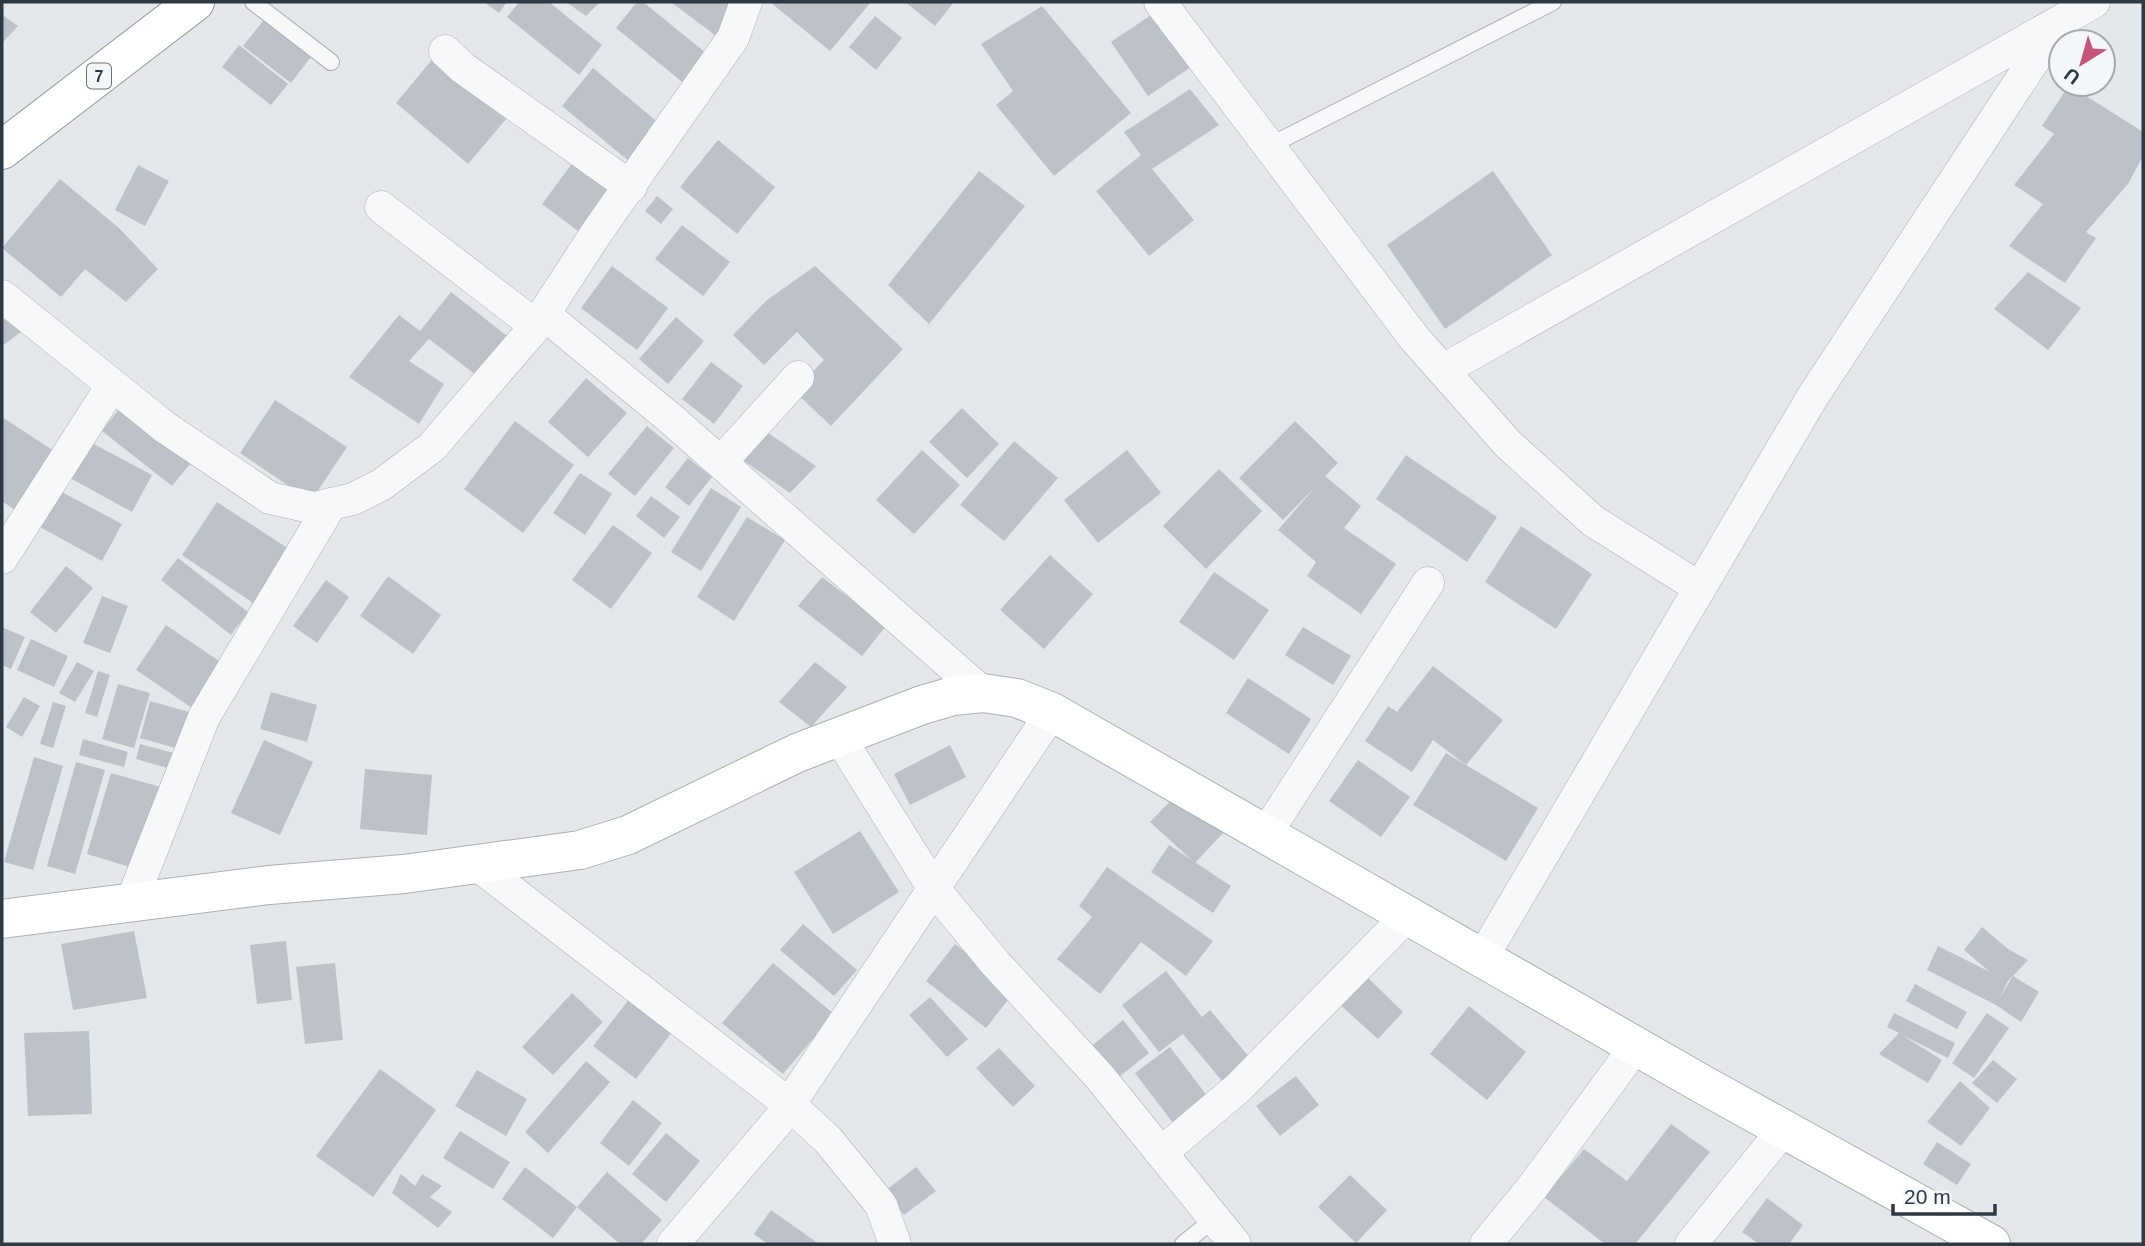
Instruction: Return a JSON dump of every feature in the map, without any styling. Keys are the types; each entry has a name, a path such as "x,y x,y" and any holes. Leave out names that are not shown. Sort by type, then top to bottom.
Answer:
{"main road":[{"name":"7","path":"2,150 195,2"},
{"path":"2,919 268,885 404,874 580,849 628,835 838,735 922,705 953,696 983,693 1017,698 1052,712 1783,1130 1992,1244"}],"street":[{"path":"2,296 111,387 270,498 314,508 353,499 381,485 432,447 541,321 597,232 733,38 746,2"},
{"path":"1160,2 1267,147 1415,339 1508,444 1592,521 1700,588"},
{"path":"1443,370 2094,2"},
{"path":"1482,958 1813,396 2059,22"},
{"path":"445,51 463,68 631,187"},
{"path":"382,207 541,321 721,463 983,693"},
{"path":"721,463 798,377"},
{"path":"2,558 111,387"},
{"path":"131,903 204,717 331,504"},
{"path":"1265,835 1428,583"},
{"path":"673,1244 789,1104 1052,712"},
{"path":"838,735 934,889 996,964 1099,1076 1235,1244"},
{"path":"475,863 789,1104 828,1140 881,1205 895,1244"},
{"path":"1161,1153 1238,1088 1407,916"},
{"path":"1486,1244 1532,1188 1636,1046"},
{"path":"1692,1244 1783,1130"}],"lane":[{"path":"253,2 331,62"},
{"path":"1267,147 1553,2"},
{"path":"1183,1244 1214,1219"}],"building":[{"path":"484,2 507,2 499,13"},
{"path":"519,2 549,2 602,45 579,75 507,17"},
{"path":"566,2 600,2 586,16"},
{"path":"637,2 643,2 711,57 687,86 616,28"},
{"path":"671,2 735,2 739,5 716,36"},
{"path":"770,2 871,2 830,51"},
{"path":"905,2 954,2 935,26"},
{"path":"1042,6 1131,113 1054,176 996,105 1013,91 981,44"},
{"path":"1154,13 1191,67 1148,96 1111,42"},
{"path":"2,15 18,26 2,43"},
{"path":"267,16 314,53 291,83 243,46"},
{"path":"875,16 902,38 876,70 849,47"},
{"path":"239,45 288,84 271,105 222,67"},
{"path":"435,56 507,118 468,164 396,103"},
{"path":"593,68 661,125 630,162 562,106"},
{"path":"1190,89 1219,125 1152,169 1194,220 1149,256 1096,191 1141,155 1124,132"},
{"path":"2060,98 2089,98 2143,132 2143,156 2128,184 2086,232 2096,238 2065,283 2009,246 2043,204 2014,185 2054,134 2042,126"},
{"path":"718,140 775,187 737,234 680,187"},
{"path":"577,157 621,190 586,237 542,204"},
{"path":"138,165 169,181 145,226 115,210"},
{"path":"979,171 1025,206 929,324 888,285"},
{"path":"1493,171 1552,255 1445,329 1387,245"},
{"path":"60,179 119,228 158,269 126,302 85,269 61,297 2,248"},
{"path":"657,196 673,209 661,224 645,211"},
{"path":"682,225 730,262 703,296 655,259"},
{"path":"612,266 668,308 637,350 581,308"},
{"path":"815,266 903,349 831,426 794,391 824,360 797,332 764,365 733,335 767,300"},
{"path":"2028,272 2081,308 2048,350 1994,309"},
{"path":"451,292 507,336 476,375 429,339 409,361 444,384 419,424 349,377 399,315 420,331"},
{"path":"12,314 21,332 2,346 2,321"},
{"path":"676,317 704,341 668,384 639,359"},
{"path":"711,362 743,386 714,424 682,399"},
{"path":"586,378 627,413 588,457 548,422"},
{"path":"275,400 347,447 311,501 240,453"},
{"path":"962,408 999,444 967,478 929,442"},
{"path":"119,409 190,464 172,486 102,431"},
{"path":"2,417 54,451 15,510 2,501"},
{"path":"515,421 574,465 523,533 464,489"},
{"path":"1295,421 1338,463 1325,476 1361,506 1344,528 1396,564 1361,614 1307,576 1316,562 1278,530 1316,486 1283,520 1239,478"},
{"path":"647,426 674,448 635,496 608,474"},
{"path":"764,430 816,466 790,493 740,458"},
{"path":"1014,441 1058,478 1004,541 960,505"},
{"path":"90,442 152,475 132,512 70,478"},
{"path":"922,450 960,485 914,534 876,500"},
{"path":"1127,450 1161,493 1098,543 1064,500"},
{"path":"1406,455 1497,517 1467,562 1376,499"},
{"path":"688,458 712,477 689,506 665,487"},
{"path":"1219,469 1262,511 1206,569 1163,526"},
{"path":"580,473 612,494 585,535 553,513"},
{"path":"711,488 741,507 701,571 671,552"},
{"path":"60,491 122,524 102,561 40,527"},
{"path":"651,496 680,517 664,538 636,516"},
{"path":"217,502 289,549 253,603 182,555"},
{"path":"747,517 785,540 734,621 697,597"},
{"path":"613,525 652,553 611,609 572,580"},
{"path":"1521,526 1592,574 1556,629 1485,582"},
{"path":"1050,555 1093,594 1044,649 1000,610"},
{"path":"178,558 248,612 231,635 161,580"},
{"path":"66,566 93,588 56,633 30,612"},
{"path":"1214,572 1269,610 1234,660 1179,622"},
{"path":"388,576 441,615 413,654 360,616"},
{"path":"822,577 886,626 862,656 798,606"},
{"path":"326,580 349,597 317,643 293,626"},
{"path":"102,596 128,606 110,653 83,643"},
{"path":"166,625 225,665 195,710 136,670"},
{"path":"2,627 25,637 11,669 2,665"},
{"path":"1303,627 1351,656 1333,685 1285,655"},
{"path":"31,639 68,656 54,687 17,670"},
{"path":"77,662 94,671 75,702 59,693"},
{"path":"815,662 847,687 811,727 779,702"},
{"path":"1433,666 1503,720 1466,765 1433,740 1412,772 1365,741 1388,706 1397,712"},
{"path":"98,671 110,675 97,717 85,713"},
{"path":"1248,678 1311,719 1289,754 1226,713"},
{"path":"118,684 150,693 134,748 102,739"},
{"path":"271,692 317,705 307,742 260,729"},
{"path":"24,697 40,706 22,737 6,727"},
{"path":"150,701 196,714 186,751 140,738"},
{"path":"53,702 66,706 53,748 40,744"},
{"path":"83,739 128,752 124,767 79,755"},
{"path":"264,740 313,762 280,835 231,813"},
{"path":"140,744 185,756 181,772 136,759"},
{"path":"950,745 966,777 910,805 894,774"},
{"path":"1446,753 1538,808 1506,861 1413,805"},
{"path":"34,757 63,766 33,870 4,862"},
{"path":"1358,760 1410,797 1381,837 1329,801"},
{"path":"76,762 105,770 75,874 47,866"},
{"path":"365,769 432,775 427,835 360,829"},
{"path":"111,773 164,788 140,870 87,854"},
{"path":"1183,788 1226,830 1195,863 1150,822"},
{"path":"860,831 899,892 833,934 794,872"},
{"path":"1169,845 1231,886 1213,913 1151,872"},
{"path":"1107,867 1213,941 1186,976 1141,942 1100,994 1057,959 1092,917 1079,906"},
{"path":"803,924 857,970 834,996 780,950"},
{"path":"1982,927 2008,949 2028,960 2008,981 1999,999 2013,976 2039,992 2021,1022 1996,1005 1927,970 1938,946 1990,972 1964,950"},
{"path":"134,931 147,998 73,1010 61,944"},
{"path":"286,941 292,1000 257,1004 250,945"},
{"path":"955,944 1015,991 986,1028 926,981"},
{"path":"335,963 343,1040 305,1044 296,967"},
{"path":"773,963 834,1014 783,1074 722,1023"},
{"path":"1166,971 1202,1017 1210,1010 1255,1064 1227,1087 1183,1034 1159,1052 1122,1005"},
{"path":"1365,975 1403,1012 1378,1039 1338,1003"},
{"path":"1915,984 1967,1012 1957,1029 1906,1001"},
{"path":"572,993 603,1022 553,1075 522,1047"},
{"path":"633,994 676,1027 636,1079 593,1046"},
{"path":"930,997 968,1039 947,1057 909,1015"},
{"path":"1469,1006 1526,1052 1487,1100 1430,1054"},
{"path":"1894,1013 1955,1043 1948,1058 1902,1035 1942,1060 1928,1083 1879,1054 1899,1033 1887,1027"},
{"path":"1987,1013 2009,1028 1974,1078 1952,1063"},
{"path":"1123,1020 1149,1053 1114,1081 1088,1049"},
{"path":"89,1031 92,1114 28,1116 24,1033"},
{"path":"1170,1047 1208,1097 1173,1123 1135,1073"},
{"path":"999,1048 1035,1086 1013,1107 976,1068"},
{"path":"1993,1060 2017,1079 1997,1103 1972,1083"},
{"path":"586,1061 610,1082 548,1153 525,1132"},
{"path":"380,1069 436,1110 373,1197 316,1156"},
{"path":"477,1070 527,1099 506,1136 455,1106"},
{"path":"1296,1076 1319,1105 1280,1136 1256,1106"},
{"path":"1960,1081 1990,1108 1961,1146 1927,1122"},
{"path":"633,1100 662,1123 629,1166 600,1143"},
{"path":"1671,1124 1710,1152 1635,1244 1605,1244 1544,1197 1584,1149 1627,1181"},
{"path":"460,1131 510,1162 493,1189 443,1158"},
{"path":"666,1133 700,1161 666,1202 632,1174"},
{"path":"1937,1142 1971,1164 1957,1185 1923,1164"},
{"path":"525,1167 577,1207 553,1238 502,1199"},
{"path":"916,1167 936,1191 904,1215 885,1191"},
{"path":"607,1172 662,1220 641,1244 620,1244 577,1207"},
{"path":"401,1174 415,1186 422,1174 442,1186 430,1197 452,1212 438,1228 392,1193"},
{"path":"1350,1175 1387,1210 1356,1243 1318,1207"},
{"path":"1767,1198 1803,1225 1789,1244 1759,1244 1742,1232"},
{"path":"771,1210 819,1244 768,1244 754,1234"}]}
